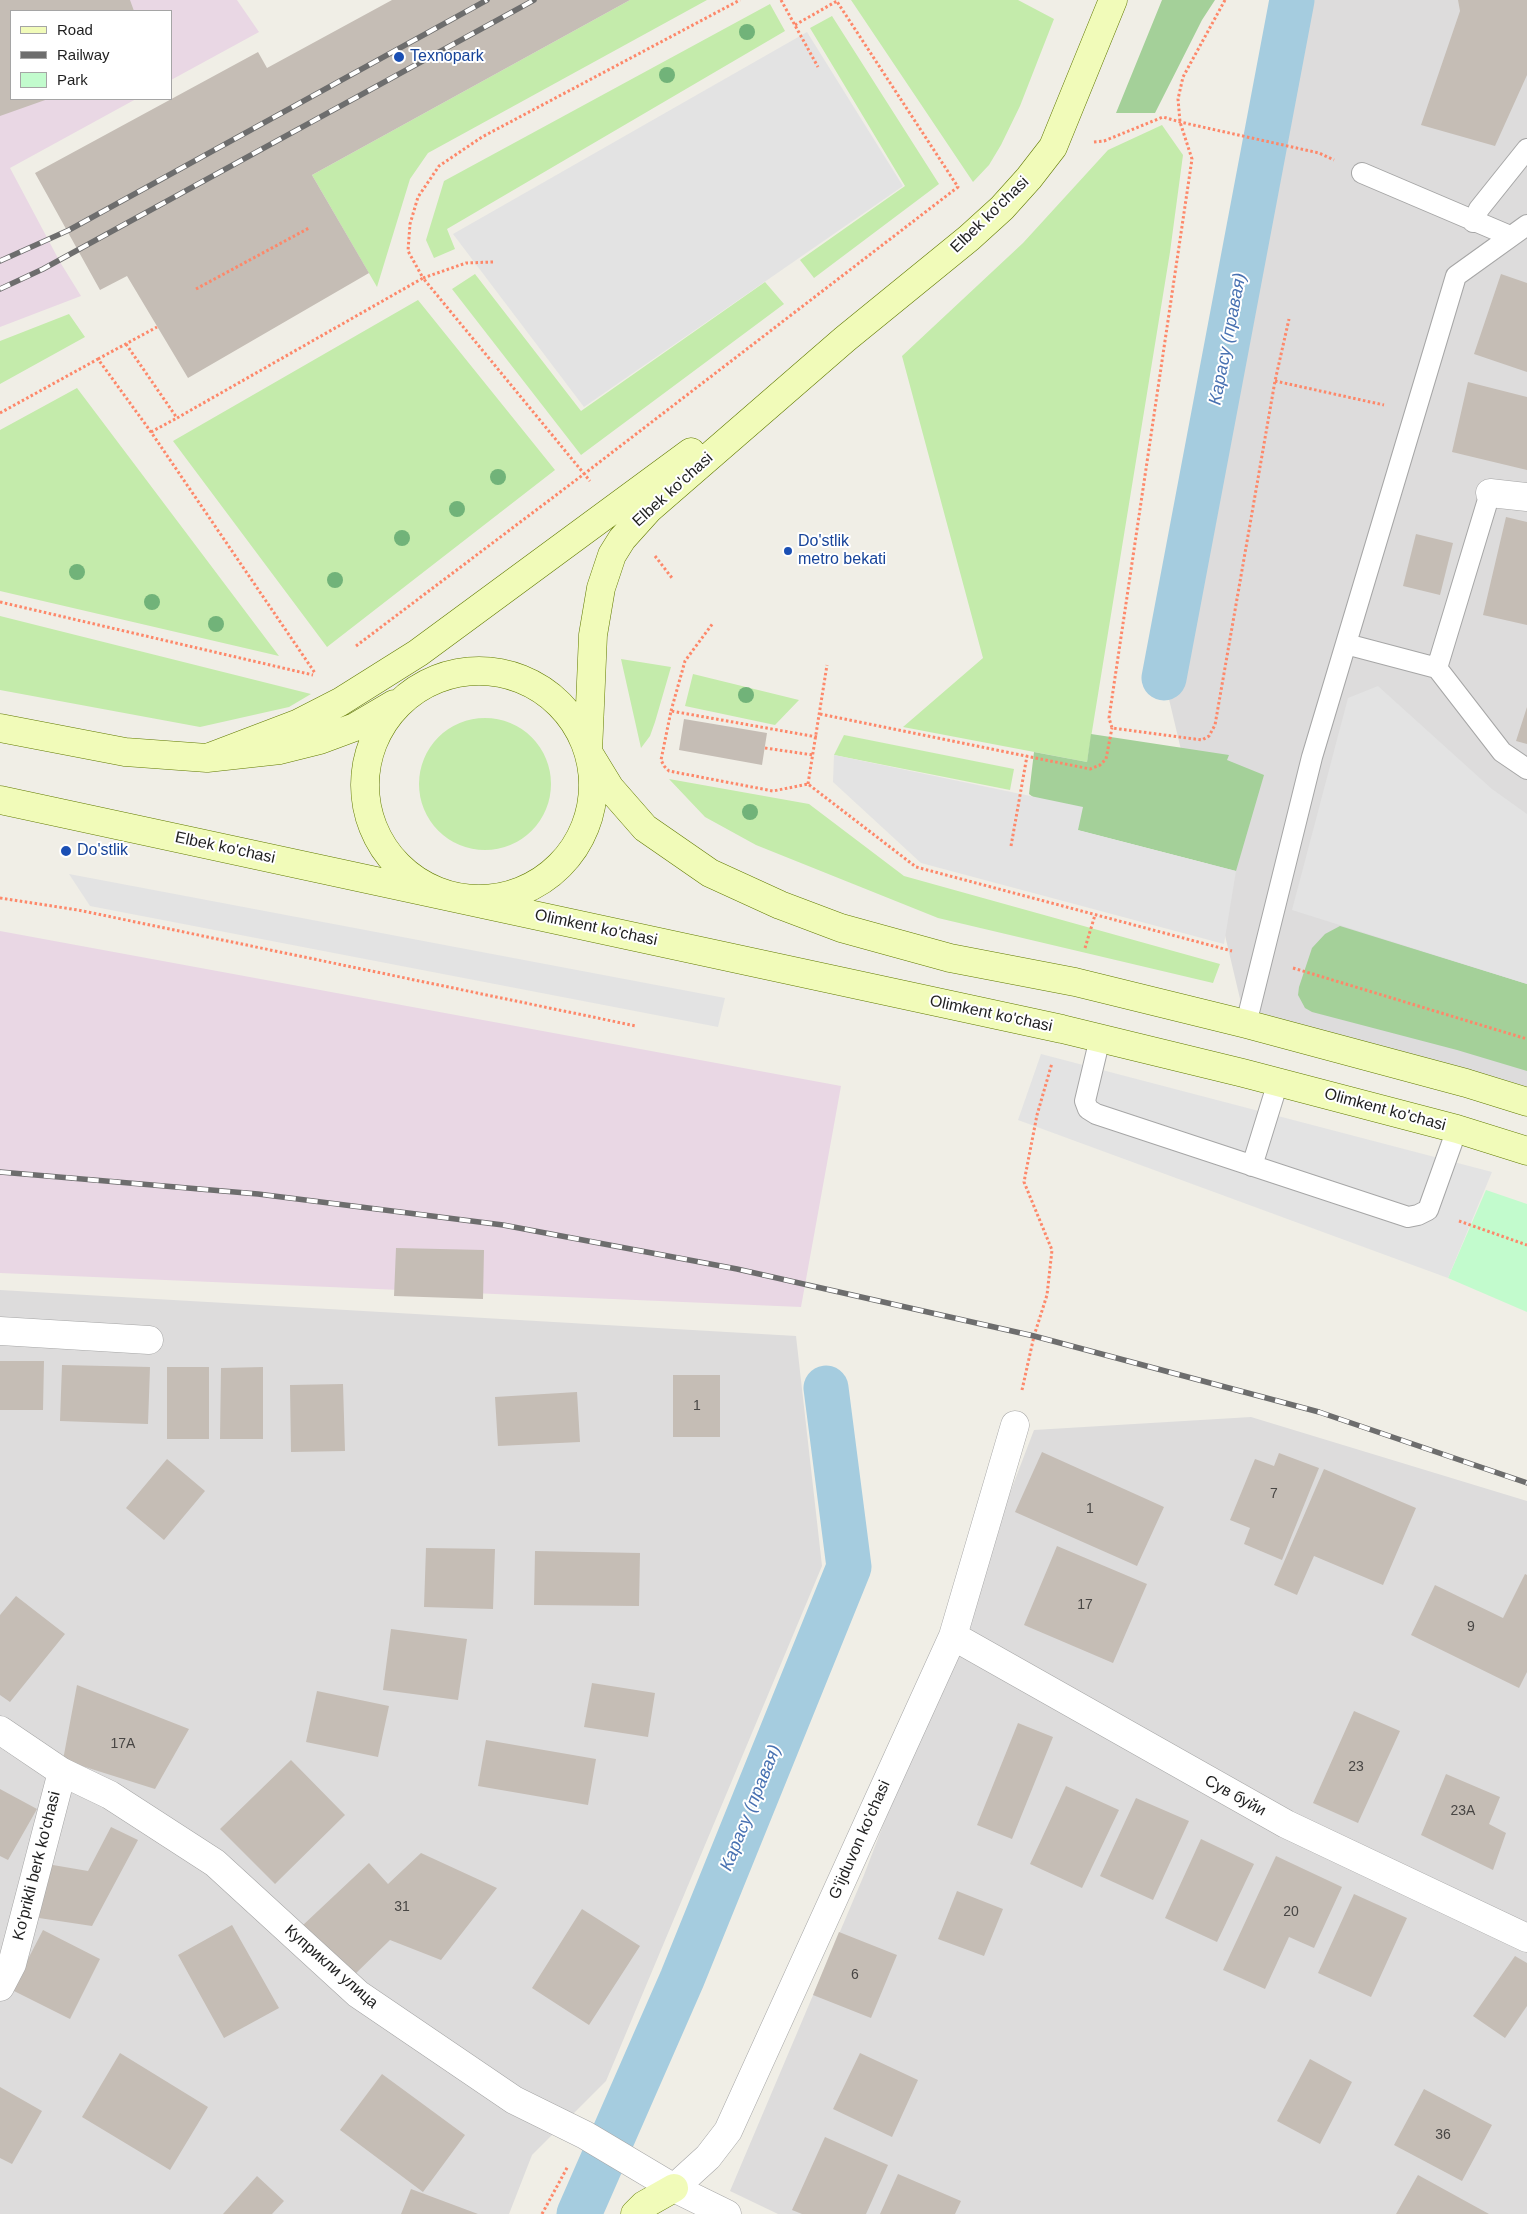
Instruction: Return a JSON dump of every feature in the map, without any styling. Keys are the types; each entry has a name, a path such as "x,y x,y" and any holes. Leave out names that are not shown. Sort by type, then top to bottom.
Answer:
{"main road":[{"name":"Elbek ko'chasi","path":"588,752 593,635 601,588 612,555 622,539 649,509 845,339 969,238 1002,208 1029,178 1053,146 1113,0"},
{"name":"Elbek ko'chasi","path":"207,758 299,723 340,702 418,653 494,595 845,339"},
{"name":"Elbek ko'chasi","path":"0,728 125,752 207,758 280,750 320,740 355,727 412,693 494,595"},
{"path":"588,752 593,786 588,820 582,836 562,864 548,876 518,892 485,899 451,896 432,889 414,880 386,852 372,826 365,797 366,767 374,739 384,721 396,706 412,693 436,680 462,673 498,672 515,677 540,689 561,706 577,727 588,752 610,788 645,828 710,873 780,905 841,928 950,958 1075,982 1246,1024 1466,1083 1527,1102"},
{"name":"Elbek ko'chasi","path":"0,800 451,896"},
{"name":"Olimkent ko'chasi","path":"451,896 1100,1038 1278,1082 1457,1130 1527,1151"},
{"name":"G'ijduvon ko'chasi","path":"635,2214 644,2205 674,2188"}],"street":[{"path":"1490,493 1527,497"},
{"path":"0,1331 149,1340"},
{"name":"G'ijduvon ko'chasi","path":"674,2188 708,2157 728,2131 953,1636 1014,1425"},
{"name":"Сув буйи","path":"953,1636 1286,1824 1527,1938"},
{"name":"Куприкли улица","path":"0,1730 62,1772 110,1795 215,1863 358,1994 514,2100 585,2135 674,2188 727,2214"},
{"name":"Ko'prikli berk ko'chasi","path":"0,1986 12,1964 62,1772"}],"lane":[{"path":"1473,222 1479,209 1527,149"},
{"path":"1362,173 1473,222 1510,236"},
{"path":"1246,1024 1312,757 1456,276 1527,225"},
{"path":"1437,668 1490,493"},
{"path":"1346,644 1437,668 1502,752 1527,769"},
{"path":"1100,1038 1085,1101 1088,1109 1096,1114 1408,1217 1428,1210 1457,1130"},
{"path":"1252,1166 1278,1082"}],"path":[{"path":"614,508 423,278 408,251 410,224 418,197 439,166 482,137 740,0"},
{"path":"781,0 818,67"},
{"path":"820,714 1090,769 1100,765 1106,759 1112,728 1109,718 1192,159 1180,122 1178,99 1183,77 1225,0"},
{"path":"356,646 958,187 837,1 796,25"},
{"path":"1053,146 1104,142 1163,117 1319,153"},
{"path":"196,289 309,228"},
{"path":"151,432 423,278 466,263 493,262"},
{"path":"1112,728 1202,740 1209,736 1215,725 1276,381 1289,319"},
{"path":"0,413 157,327"},
{"path":"126,344 177,418"},
{"path":"98,359 151,432 316,676"},
{"path":"1276,381 1416,412"},
{"path":"0,602 316,676"},
{"path":"713,624 684,661 661,760 669,771 773,791 808,784 916,867 1262,959 1527,1038"},
{"path":"808,784 817,737 826,665"},
{"path":"316,676 324,670"},
{"path":"671,711 817,737"},
{"path":"765,748 813,755"},
{"path":"1011,846 1027,756"},
{"path":"0,898 78,910 636,1026"},
{"path":"1084,952 1095,915"},
{"path":"1014,1425 1034,1336 1047,1294 1052,1250 1024,1182 1037,1115 1054,1058"},
{"path":"1458,1221 1527,1245"},
{"path":"542,2214 585,2135"}],"shaded area":[{"path":"0,0 237,0 259,32 172,79 172,10 10,10 10,100 134,100 10,168 60,262 81,296 0,327"},
{"path":"1292,0 1527,0 1527,1102 1246,1024 1164,678"},
{"path":"807,32 903,186 584,407 453,234"},
{"path":"1378,686 1492,789 1527,814 1527,984 1292,910 1348,698"},
{"path":"834,755 1083,807 1078,830 1236,871 1224,944 921,863 833,782"},
{"path":"69,874 725,998 718,1027 90,906"},
{"path":"0,931 841,1086 801,1307 0,1273"},
{"path":"1041,1054 1492,1172 1448,1278 1018,1120"},
{"path":"0,1290 796,1336 822,1566 606,2081 532,2155 509,2214 0,2214"},
{"path":"1251,1417 1527,1501 1527,2214 778,2214 730,2191 864,1875 1034,1430"}],"green space":[{"path":"630,0 707,0 428,153 410,179 377,287 312,175"},
{"path":"851,0 1018,0 1054,19 1020,106 1001,145 989,165 973,182"},
{"path":"1162,0 1215,0 1202,20 1155,113 1116,113"},
{"path":"770,4 785,31 447,229 455,249 434,258 426,240 444,181"},
{"path":"832,16 939,184 814,278 800,260 905,186 810,28"},
{"path":"1162,125 1183,155 1170,252 1087,762 903,727 983,658 902,356 1023,243 1108,150"},
{"path":"475,274 581,411 765,282 784,304 581,455 452,289"},
{"path":"418,300 555,470 327,647 173,441"},
{"path":"69,314 85,337 0,384 0,341"},
{"path":"77,388 279,656 0,591 0,430"},
{"path":"0,616 311,694 289,707 200,727 0,690"},
{"path":"621,659 671,667 650,736 641,748"},
{"path":"693,674 799,700 775,725 685,706"},
{"path":"485,718 498,719 510,723 532,737 546,759 550,771 550,797 546,809 532,831 510,845 498,849 485,850 472,849 460,845 438,831 424,809 420,797 419,784 420,771 424,759 438,737 460,723 472,719"},
{"path":"1091,734 1229,755 1227,760 1264,775 1236,871 1077,830 1029,794 1034,752 1087,762"},
{"path":"844,735 1014,769 1010,790 834,755"},
{"path":"669,779 809,804 904,876 1220,964 1213,983 938,918 756,845 705,817"},
{"path":"1340,926 1527,984 1527,1071 1457,1050 1312,1012 1305,1008 1298,995 1312,948 1325,934"},
{"path":"1486,1190 1527,1204 1527,1312 1448,1278"}],"building":[{"path":"0,0 130,0 134,10 10,10 10,100 45,100 0,116"},
{"path":"392,0 630,0 312,175 369,273 188,378 127,276 100,290 35,173 258,52 267,68"},
{"path":"1458,0 1527,0 1527,75 1495,146 1421,125 1460,11"},
{"path":"1501,274 1527,283 1527,372 1474,354"},
{"path":"1468,382 1527,397 1527,470 1452,452"},
{"path":"1506,517 1527,522 1527,625 1483,615"},
{"path":"1416,534 1453,543 1440,595 1403,586"},
{"path":"1527,707 1527,744 1516,741"},
{"path":"684,719 767,733 762,765 679,750"},
{"path":"396,1248 484,1250 483,1299 394,1296"},
{"path":"0,1361 44,1361 43,1410 0,1410"},
{"path":"62,1365 150,1367 148,1424 60,1421"},
{"path":"167,1367 209,1367 209,1439 167,1439"},
{"path":"263,1367 263,1439 220,1439 221,1368"},
{"path":"673,1375 720,1375 720,1437 673,1437"},
{"path":"343,1384 345,1451 291,1452 290,1385"},
{"path":"577,1392 580,1442 498,1446 495,1397"},
{"path":"1042,1452 1164,1507 1137,1566 1015,1512"},
{"path":"1279,1453 1319,1468 1282,1560 1244,1544 1250,1528 1230,1520 1255,1459 1274,1466"},
{"path":"167,1459 205,1491 164,1540 126,1508"},
{"path":"1324,1469 1416,1508 1383,1585 1314,1556 1297,1595 1274,1585"},
{"path":"1057,1546 1147,1584 1113,1663 1024,1625"},
{"path":"426,1548 495,1549 493,1609 424,1607"},
{"path":"535,1551 640,1553 639,1606 534,1605"},
{"path":"1525,1574 1527,1575 1527,1672 1519,1688 1411,1635 1435,1585 1503,1618"},
{"path":"16,1596 65,1634 10,1702 0,1695 0,1615"},
{"path":"391,1629 467,1639 458,1700 383,1690"},
{"path":"592,1683 655,1693 648,1737 584,1727"},
{"path":"77,1685 189,1729 155,1789 63,1760"},
{"path":"317,1691 389,1706 378,1757 306,1742"},
{"path":"1354,1711 1400,1731 1358,1823 1313,1803"},
{"path":"1018,1723 1053,1737 1012,1839 977,1825"},
{"path":"486,1740 596,1759 588,1805 478,1786"},
{"path":"291,1760 345,1815 275,1884 220,1829"},
{"path":"1446,1774 1500,1797 1489,1824 1506,1833 1493,1870 1421,1835"},
{"path":"1066,1786 1119,1810 1082,1888 1030,1864"},
{"path":"0,1789 37,1809 8,1860 0,1856"},
{"path":"1136,1798 1189,1821 1153,1900 1100,1876"},
{"path":"111,1827 138,1840 92,1926 39,1918 47,1864 88,1871"},
{"path":"1201,1839 1254,1864 1217,1942 1165,1918"},
{"path":"421,1853 497,1888 441,1960 390,1940 351,1978 302,1926 369,1863 388,1884"},
{"path":"1276,1856 1342,1887 1314,1948 1289,1937 1265,1989 1223,1970"},
{"path":"957,1891 1003,1909 984,1956 938,1939"},
{"path":"1354,1894 1407,1918 1371,1997 1318,1973"},
{"path":"582,1909 640,1946 589,2025 532,1988"},
{"path":"232,1925 279,2008 224,2038 178,1955"},
{"path":"43,1930 100,1959 70,2019 12,1990"},
{"path":"839,1932 897,1955 871,2018 813,1995"},
{"path":"1515,1956 1527,1963 1527,2006 1505,2038 1473,2016"},
{"path":"120,2053 208,2107 170,2170 82,2117"},
{"path":"860,2053 918,2080 892,2137 833,2109"},
{"path":"1310,2059 1352,2082 1320,2144 1277,2121"},
{"path":"382,2074 465,2135 423,2192 340,2130"},
{"path":"0,2087 42,2111 12,2164 0,2158"},
{"path":"1424,2089 1492,2125 1462,2181 1394,2145"},
{"path":"825,2137 888,2165 866,2214 802,2214 792,2210"},
{"path":"898,2174 961,2201 955,2214 880,2214"},
{"path":"1418,2175 1489,2214 1396,2214"},
{"path":"257,2176 284,2201 272,2214 223,2214"},
{"path":"411,2189 478,2214 401,2214"}],"waterway":[{"name":"Карасу (правая)","path":"1164,678 1292,0"},
{"name":"Карасу (правая)","path":"579,2214 682,1979 849,1567 826,1388"}],"railway":[{"path":"0,261 69,230 487,0"},
{"path":"0,289 43,269 534,0"},
{"path":"0,1172 258,1194 503,1225 737,1269 1034,1336 1319,1412 1527,1483"}],"place":[{"name":"Texnopark","path":"399,57"},
{"name":"Do'stlik metro bekati","path":"788,551"},
{"name":"Do'stlik","path":"66,851"}]}
